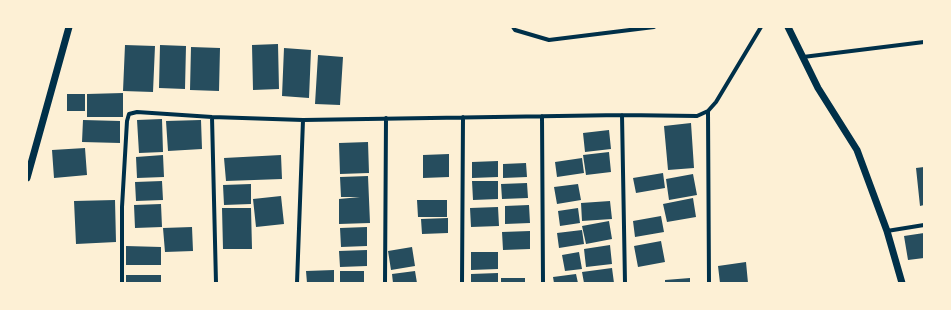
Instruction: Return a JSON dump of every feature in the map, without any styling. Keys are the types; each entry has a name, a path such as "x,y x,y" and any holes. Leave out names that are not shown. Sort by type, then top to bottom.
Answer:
{"street":[{"path":"27,178 69,27"},
{"path":"512,27 515,30 549,40 654,27"},
{"path":"122,283 122,207 126,121 129,114 137,112 212,117 303,120 622,115 697,116 708,111 716,102 761,27"},
{"path":"788,27 818,88 857,150 887,231 902,283"},
{"path":"803,57 924,42"},
{"path":"708,111 709,283"},
{"path":"622,115 624,283"},
{"path":"542,116 543,283"},
{"path":"212,117 216,283"},
{"path":"462,283 463,117"},
{"path":"385,283 386,118"},
{"path":"297,283 303,120"},
{"path":"887,231 924,226"}],"building":[{"path":"278,44 279,89 253,90 252,45"},
{"path":"125,45 155,46 153,92 123,91"},
{"path":"160,45 186,46 185,89 159,88"},
{"path":"191,47 220,48 219,91 190,90"},
{"path":"284,48 311,50 309,98 282,96"},
{"path":"318,55 343,57 340,105 315,104"},
{"path":"123,93 123,117 87,117 87,94"},
{"path":"67,94 85,94 85,111 67,111"},
{"path":"162,119 163,152 139,153 137,120"},
{"path":"83,120 120,121 120,143 82,142"},
{"path":"201,120 202,149 168,151 166,121"},
{"path":"691,123 694,168 668,170 664,126"},
{"path":"609,130 611,149 585,152 583,133"},
{"path":"368,142 369,173 340,174 339,143"},
{"path":"85,148 87,175 54,178 52,150"},
{"path":"609,152 611,172 586,175 583,155"},
{"path":"449,154 449,177 423,178 423,155"},
{"path":"163,155 164,177 137,178 136,157"},
{"path":"281,155 282,179 226,181 224,158"},
{"path":"582,158 584,173 557,177 555,162"},
{"path":"498,161 498,177 472,178 472,162"},
{"path":"526,163 527,177 503,178 503,164"},
{"path":"924,167 924,205 920,206 916,168"},
{"path":"663,173 665,188 636,193 633,178"},
{"path":"693,174 697,195 669,200 666,179"},
{"path":"368,176 370,223 339,224 339,199 360,197 341,197 340,177"},
{"path":"162,181 163,200 136,201 135,182"},
{"path":"472,181 498,181 498,199 473,200"},
{"path":"527,183 528,198 502,199 501,184"},
{"path":"251,184 251,204 224,205 223,185"},
{"path":"578,184 581,200 557,204 554,187"},
{"path":"281,196 284,224 256,227 253,199"},
{"path":"693,198 696,217 667,222 663,204"},
{"path":"115,200 116,242 76,244 74,201"},
{"path":"417,200 447,200 447,217 418,217"},
{"path":"610,201 612,219 582,221 581,203"},
{"path":"161,204 162,227 135,228 134,205"},
{"path":"529,205 530,223 505,224 505,206"},
{"path":"498,207 499,226 471,227 470,208"},
{"path":"222,208 251,208 252,249 223,249"},
{"path":"578,208 580,223 560,226 558,211"},
{"path":"661,216 664,232 635,237 633,221"},
{"path":"448,218 448,233 422,234 421,219"},
{"path":"609,221 612,239 586,244 582,226"},
{"path":"192,227 193,251 165,252 163,228"},
{"path":"367,227 367,246 341,247 340,228"},
{"path":"582,230 584,244 559,248 557,233"},
{"path":"530,231 530,249 503,250 502,232"},
{"path":"924,233 924,258 908,260 904,236"},
{"path":"661,241 665,262 638,267 634,246"},
{"path":"610,245 612,264 586,267 584,249"},
{"path":"126,246 161,247 161,265 126,265"},
{"path":"412,247 415,266 391,270 388,251"},
{"path":"367,250 367,266 340,267 339,251"},
{"path":"471,252 498,252 498,269 471,270"},
{"path":"579,252 582,269 565,271 562,255"},
{"path":"746,262 748,283 720,283 718,266"},
{"path":"612,268 614,283 584,283 582,272"},
{"path":"334,270 334,283 307,283 306,271"},
{"path":"340,271 364,271 364,283 340,283"},
{"path":"415,271 417,283 393,283 392,274"},
{"path":"498,273 498,283 471,283 471,274"},
{"path":"576,274 578,283 554,283 553,277"},
{"path":"126,275 161,275 161,283 126,283"},
{"path":"501,278 525,278 525,283 501,283"},
{"path":"690,278 690,283 665,283 665,280"}]}
